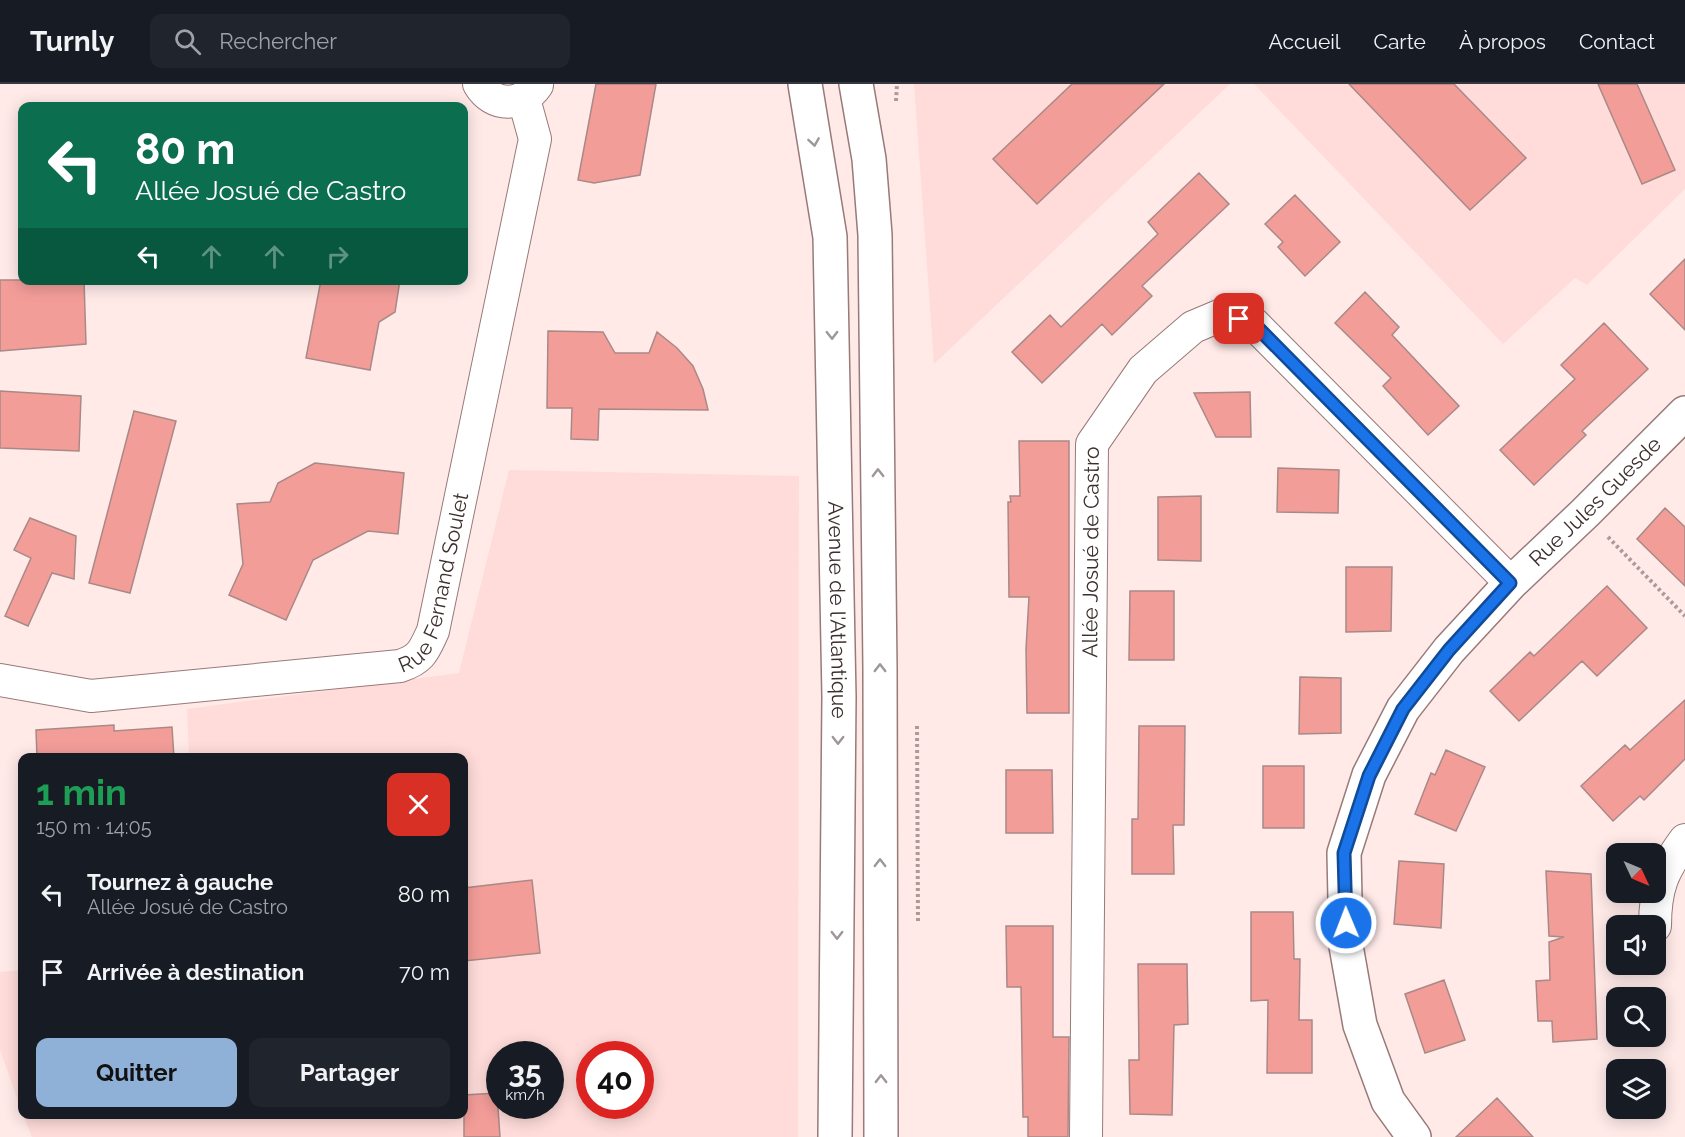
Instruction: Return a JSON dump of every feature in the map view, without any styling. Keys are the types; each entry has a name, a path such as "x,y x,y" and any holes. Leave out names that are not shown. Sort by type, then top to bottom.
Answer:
{"main road":[{"name":"Avenue de l'Atlantique","path":"805,84 830,237 839,697 835,1137"},
{"name":"Avenue de l'Atlantique","path":"858,88 869,159 875,236 880,657 881,1137"},
{"name":"Rue Jules Guesde","path":"1414,1137 1388,1101 1360,1025 1346,946 1344,853 1369,776 1403,709 1449,650 1510,583 1585,513 1685,413"}],"street":[{"name":"Rue Fernand Soulet","path":"0,680 91,696 400,666 413,662 423,653 433,631 536,139 530,91 513,102 501,102 491,98 479,84"},
{"name":"Allée Josué de Castro","path":"1086,1137 1092,444 1143,370 1193,327 1224,314 1254,324 1510,583"},
{"path":"1655,915 1655,901 1667,864 1685,840"}],"path":[{"path":"1601,529 1685,616"}],"shaded area":[{"path":"914,84 1230,84 934,364"},
{"path":"1254,84 1685,84 1685,189 1587,285 1575,278 1503,344"},
{"path":"509,470 799,476 798,1137 32,1137 25,1119 468,1119 468,753 189,753 187,709 459,673"},
{"path":"18,970 18,1101 0,1050 0,972"}],"building":[{"path":"596,84 656,84 640,175 594,183 578,180"},
{"path":"1072,84 1164,84 1037,204 993,159"},
{"path":"1349,84 1454,84 1526,158 1470,210"},
{"path":"1598,84 1637,84 1675,170 1642,184"},
{"path":"1199,173 1229,204 1142,286 1152,296 1112,335 1102,324 1042,383 1012,352 1050,315 1061,327 1158,234 1148,222"},
{"path":"1295,195 1340,242 1305,276 1278,247 1283,242 1265,224"},
{"path":"1685,259 1685,330 1650,294"},
{"path":"0,280 18,280 18,285 84,285 86,344 0,351"},
{"path":"320,285 399,285 395,312 379,322 370,370 306,358"},
{"path":"1365,292 1399,327 1392,335 1459,406 1428,435 1383,386 1391,378 1335,323"},
{"path":"1604,323 1648,369 1582,431 1586,435 1534,485 1500,450 1575,379 1561,365"},
{"path":"548,331 603,332 615,353 649,353 657,332 677,348 693,366 703,389 708,410 599,409 598,440 571,439 572,408 547,408"},
{"path":"0,391 81,396 79,451 0,448"},
{"path":"1250,392 1251,437 1216,437 1194,393"},
{"path":"134,411 176,421 130,593 89,583"},
{"path":"1019,441 1069,441 1069,713 1027,713 1026,649 1029,597 1009,597 1008,502 1011,502 1010,496 1020,496"},
{"path":"315,463 404,473 398,534 368,531 313,560 286,620 229,595 243,564 237,504 270,502 278,483"},
{"path":"1278,468 1339,470 1338,513 1277,512"},
{"path":"1201,496 1201,561 1158,560 1158,497"},
{"path":"1665,508 1685,527 1685,586 1637,539"},
{"path":"30,518 76,536 74,579 52,573 28,626 5,616 31,558 14,550"},
{"path":"1346,567 1392,567 1391,631 1346,632"},
{"path":"1607,586 1647,628 1597,676 1582,661 1519,721 1490,691 1530,652 1534,656"},
{"path":"1130,591 1174,591 1174,660 1129,660"},
{"path":"1300,677 1341,678 1341,733 1299,734"},
{"path":"1685,700 1685,759 1644,800 1640,796 1613,821 1581,786 1625,745 1630,750"},
{"path":"114,725 114,731 172,727 174,753 37,753 36,730"},
{"path":"1139,726 1185,726 1184,825 1173,825 1174,874 1132,874 1132,819 1138,819"},
{"path":"1446,750 1485,767 1456,831 1415,814 1431,773 1435,775"},
{"path":"1263,766 1304,766 1304,828 1263,828"},
{"path":"1006,770 1052,770 1053,833 1006,833"},
{"path":"1399,861 1444,864 1441,928 1394,924"},
{"path":"1546,871 1591,874 1597,1039 1553,1042 1552,1021 1538,1021 1536,981 1550,980 1549,942 1564,937 1549,936"},
{"path":"532,880 540,953 468,961 468,888"},
{"path":"1251,912 1293,912 1294,959 1300,959 1299,1020 1312,1020 1312,1073 1267,1073 1268,1000 1251,1001"},
{"path":"1006,926 1053,926 1053,1037 1069,1037 1068,1137 1028,1137 1028,1117 1023,1117 1021,987 1007,987"},
{"path":"1138,964 1187,964 1188,1024 1174,1025 1172,1115 1130,1114 1129,1060 1139,1060"},
{"path":"1444,980 1465,1040 1425,1053 1405,994"},
{"path":"486,1094 486,1119 499,1119 500,1137 464,1137 464,1119 468,1119 468,1095"},
{"path":"1497,1098 1533,1137 1456,1137"}],"route":[{"path":"1239,319 1254,324 1510,583 1449,650 1403,709 1369,776 1344,853 1346,923"}]}
